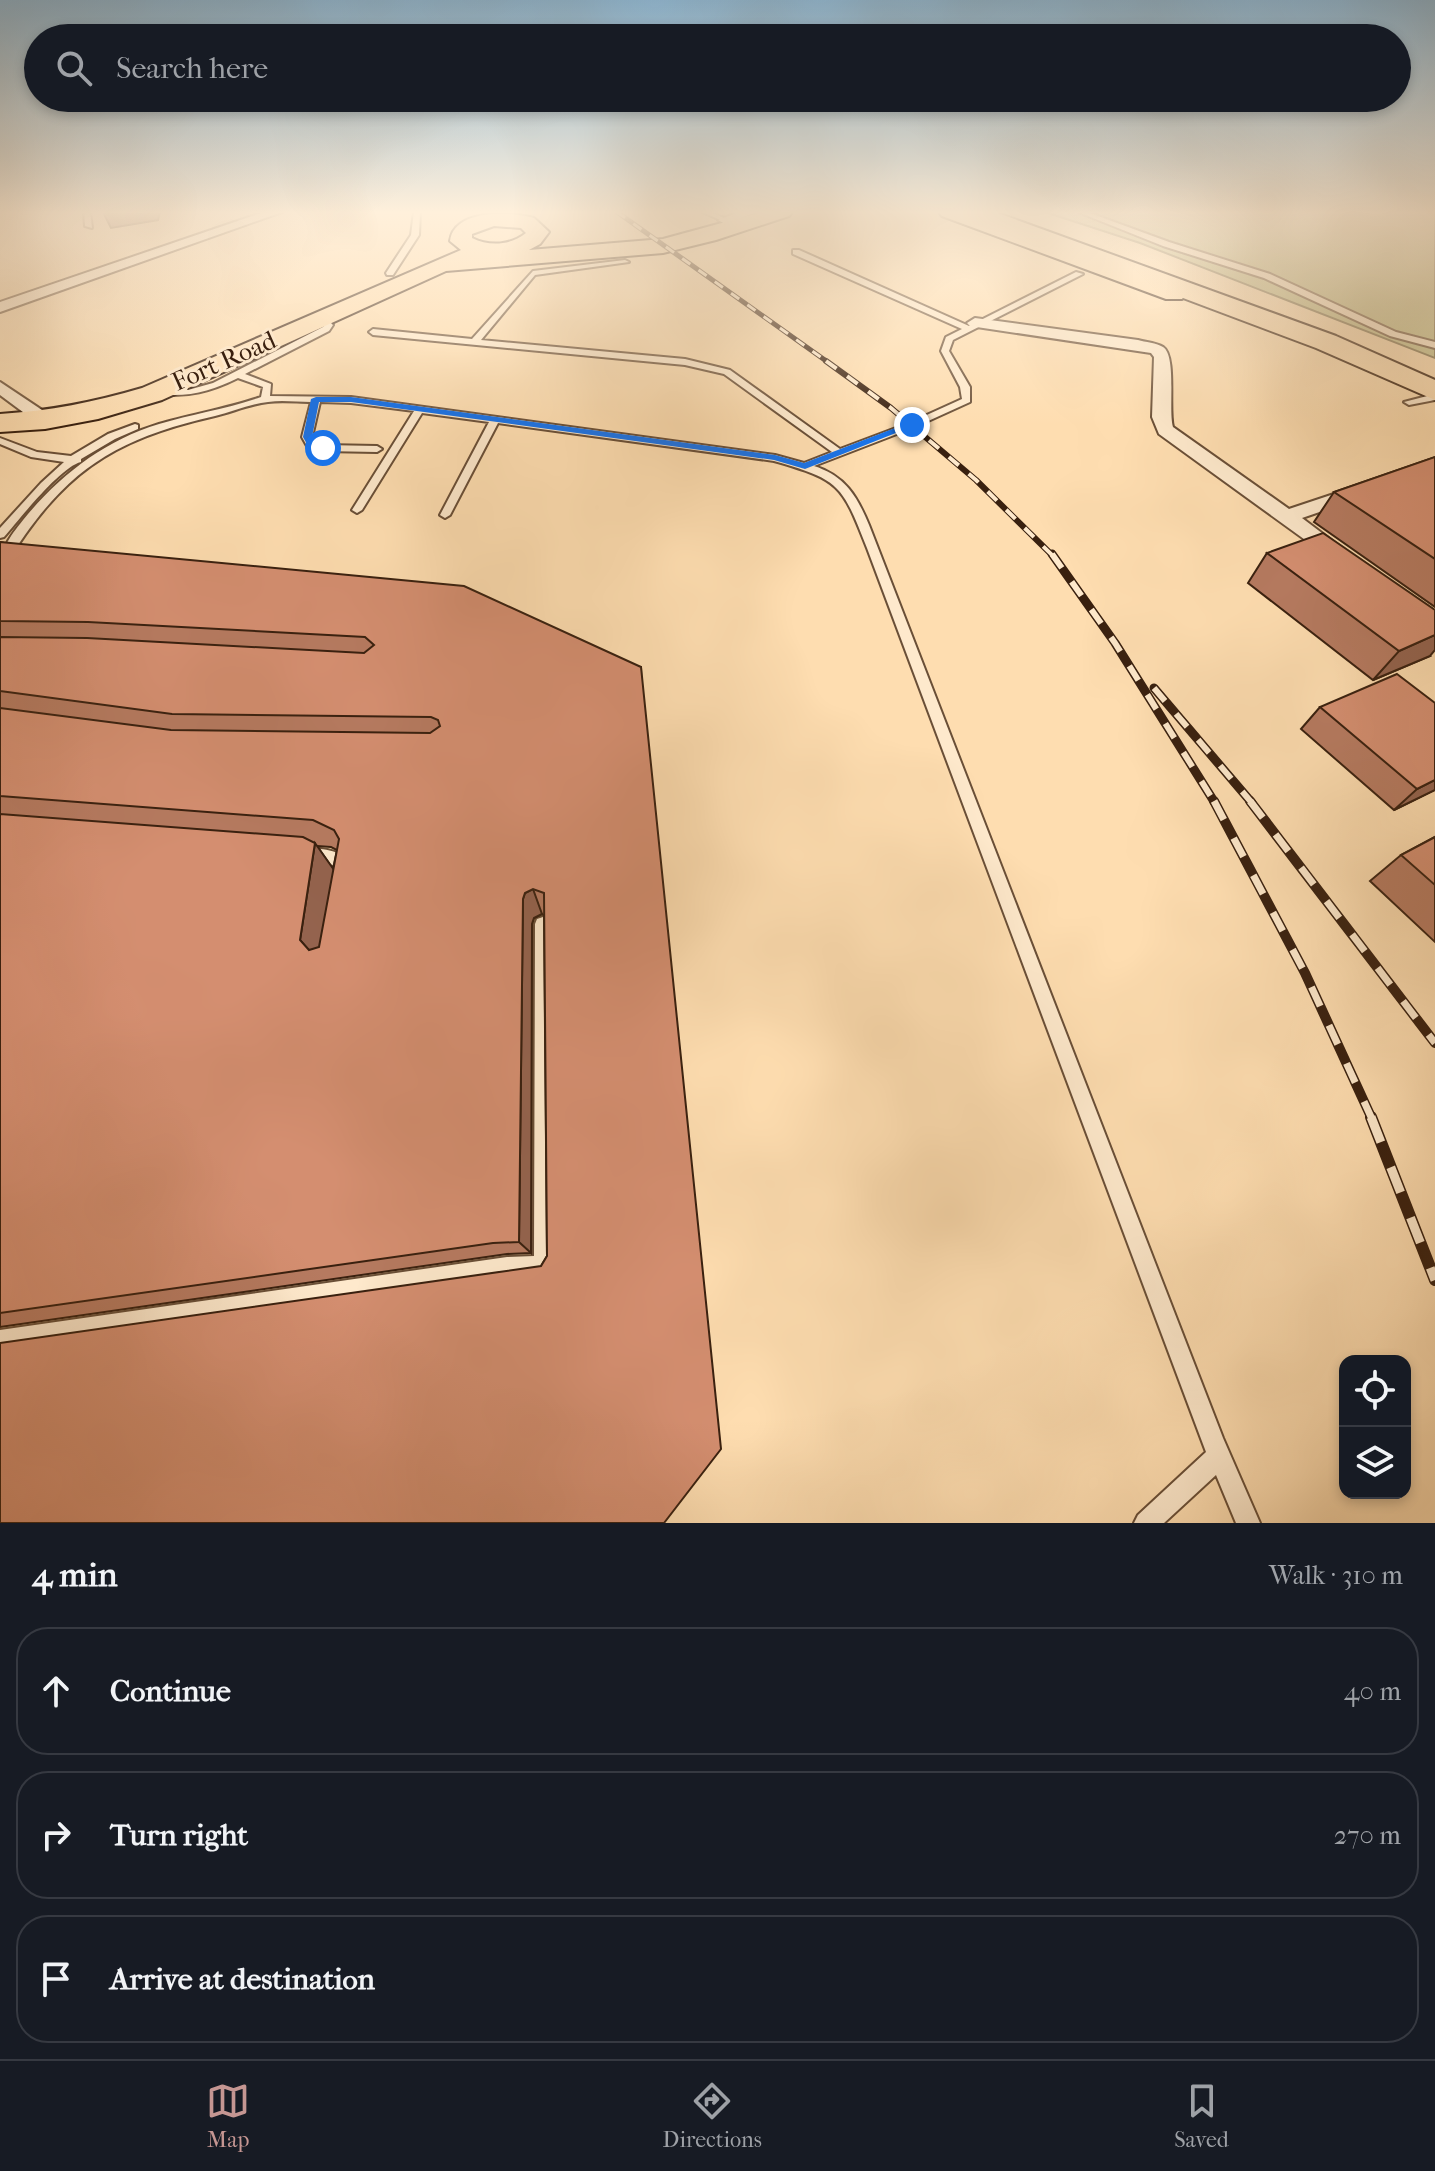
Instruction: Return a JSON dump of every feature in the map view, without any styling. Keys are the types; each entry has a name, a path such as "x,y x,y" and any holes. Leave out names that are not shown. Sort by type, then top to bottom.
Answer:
{"highway":[{"path":"1168,283 1311,336 1424,390"},
{"path":"1205,283 1326,327 1424,390"}],"main road":[{"name":"Fort Road","path":"0,423 39,415 129,388 367,283"},
{"name":"Fort Road","path":"0,413 39,415 98,410 158,391 323,317 388,283"},
{"path":"1139,283 1424,390"}],"street":[{"path":"0,307 70,283"},
{"path":"971,326 1138,345 1157,350 1162,356 1161,417 1165,430 1361,570"},
{"path":"0,387 39,415"},
{"path":"1287,517 1372,487"}],"lane":[{"path":"475,341 524,283"},
{"path":"869,283 971,326"},
{"path":"805,466 967,400 965,387 945,351 949,339 1060,283"},
{"path":"1282,283 1393,334 1435,345"},
{"path":"158,391 173,395 193,393 241,376 326,329 329,325 323,317"},
{"path":"373,332 685,362 727,372 839,453"},
{"path":"241,376 268,386 266,396"},
{"path":"1424,390 1435,407"},
{"path":"0,564 15,535 87,463 144,431 266,396"},
{"path":"0,535 71,459 109,437 152,421 266,396 351,400 775,458 831,475 851,495 1219,1456 1248,1523"},
{"path":"316,399 307,437 311,444 323,448 377,449"},
{"path":"357,510 420,409"},
{"path":"445,515 495,419"},
{"path":"0,441 35,455 87,463"},
{"path":"288,854 325,855 340,860 345,865 341,893"},
{"path":"0,1341 507,1267 544,1266 543,924"},
{"path":"1146,1523 1219,1456"}],"shaded area":[{"path":"1243,283 1435,283 1435,358"}],"building":[{"path":"1435,457 1435,559 1334,492"},
{"path":"1323,533 1435,610 1435,635 1399,651 1267,553"},
{"path":"0,542 464,586 641,667 721,1449 664,1523 0,1523 0,1343 541,1266 547,1256 544,893 533,889 525,893 523,899 519,1242 493,1243 0,1313 0,814 303,837 315,843 300,940 309,950 319,947 339,839 334,830 313,820 0,796 0,708 171,730 430,733 440,726 438,720 431,717 172,714 0,691 0,637 87,638 364,653 374,645 365,637 88,622 0,621"},
{"path":"1397,674 1435,703 1435,780 1417,789 1320,707"},
{"path":"1435,837 1435,885 1401,855"}],"railway":[{"path":"717,283 829,363"},
{"path":"826,361 891,408 976,480 1053,556"},
{"path":"1052,554 1115,643 1215,803"},
{"path":"1154,688 1252,803"},
{"path":"1214,801 1305,973 1372,1119"},
{"path":"1250,801 1435,1043"},
{"path":"1371,1117 1435,1280"}],"route":[{"path":"323,448 311,444 307,437 316,399 351,400 495,419 775,458 805,466 912,425"}]}
